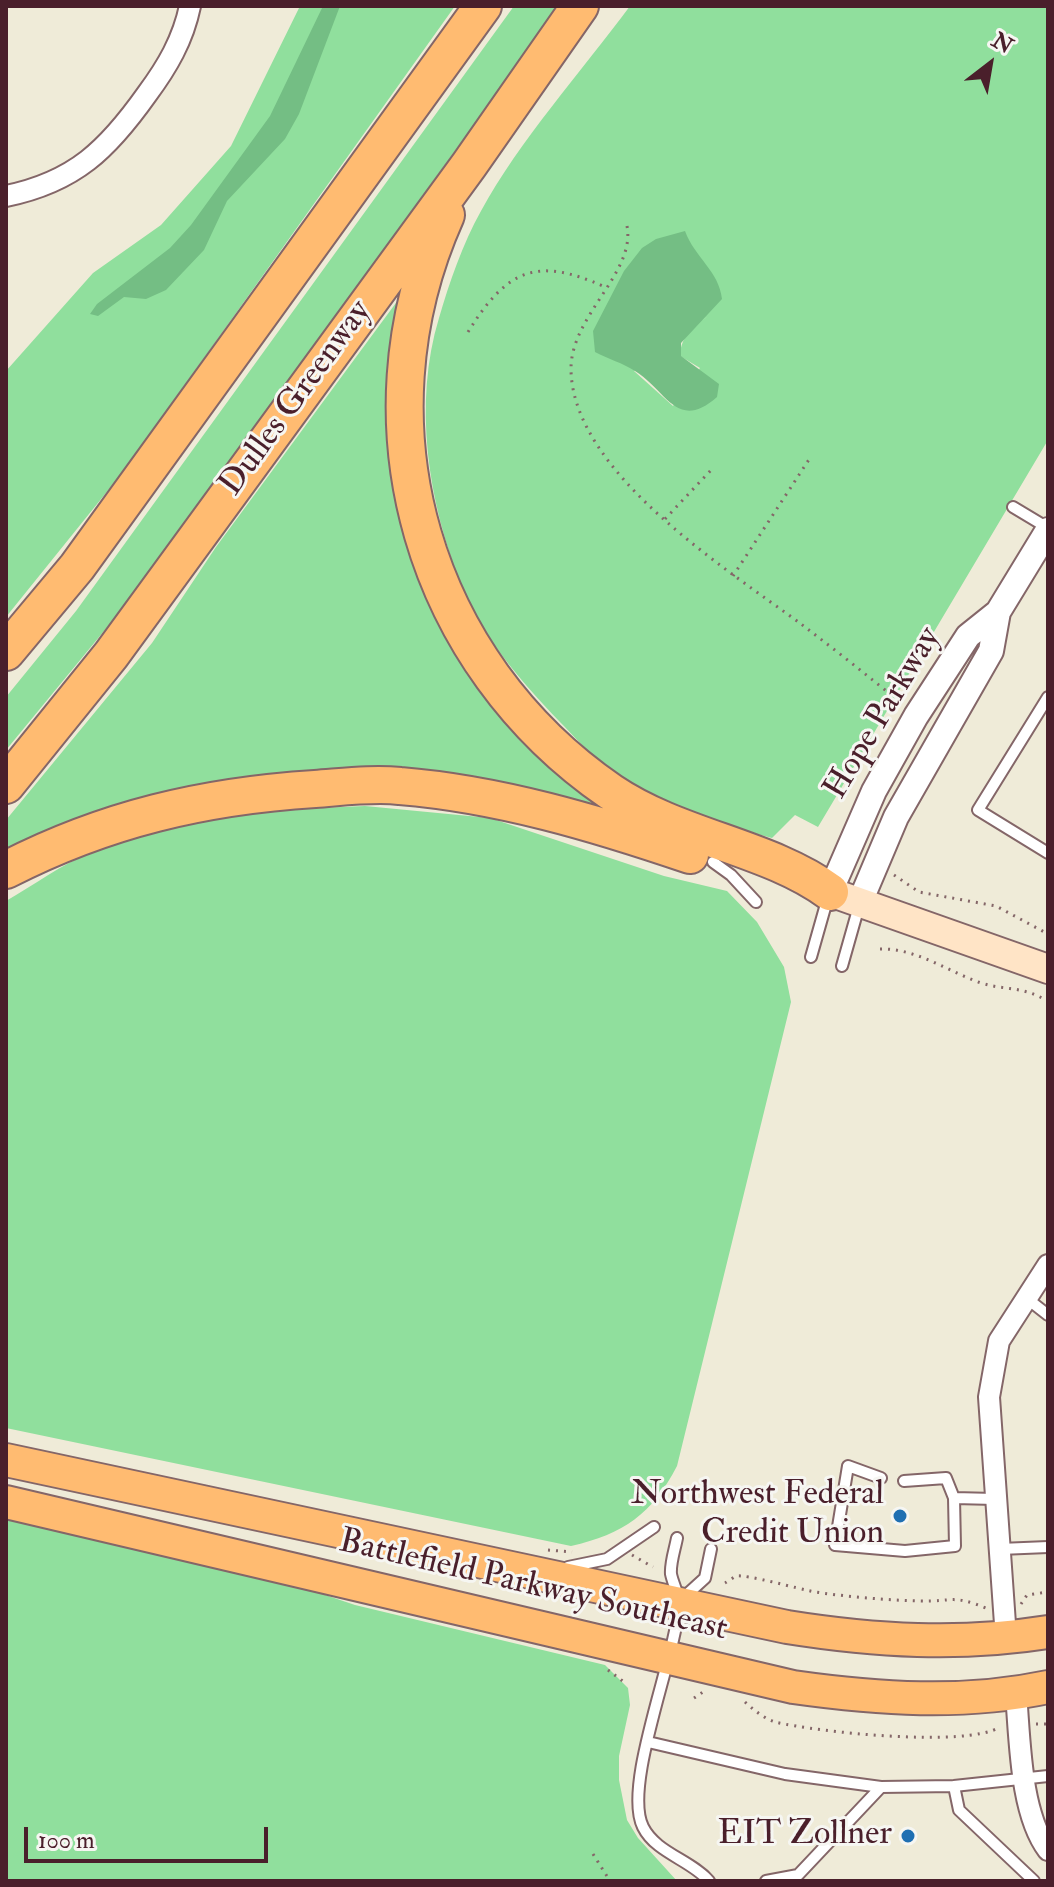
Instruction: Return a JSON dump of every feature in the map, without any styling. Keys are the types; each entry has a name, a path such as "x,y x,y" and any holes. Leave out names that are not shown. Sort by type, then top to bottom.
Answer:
{"highway":[{"path":"6,652 77,567 483,6"},
{"name":"Dulles Greenway","path":"6,785 111,655 469,165 580,6"},
{"path":"469,165 436,238 418,303 408,357 405,433 412,494 434,575 458,625 507,698 562,753 612,792 699,836 806,874 845,897"},
{"path":"6,870 88,831 145,814 284,791 399,785 586,821 801,892 845,897"}],"main road":[{"path":"845,897 1048,969"},
{"name":"Battlefield Parkway Southeast","path":"6,1460 787,1627 881,1640 1005,1622 1048,1632"},
{"name":"Battlefield Parkway Southeast","path":"6,1502 793,1687 852,1696 905,1699 1016,1694 1048,1687"}],"street":[{"path":"6,196 61,179 105,148 166,69 178,46 190,6"},
{"path":"998,612 1048,529"},
{"name":"Hope Parkway","path":"845,897 896,817 991,651 998,612"},
{"name":"Hope Parkway","path":"845,897 874,791 916,716 968,636 998,612"},
{"path":"1005,1622 989,1397 992,1371 999,1341 1048,1265"},
{"path":"1016,1694 1025,1781 1037,1832 1048,1850"}],"lane":[{"path":"1013,507 1048,529"},
{"path":"1048,697 978,810 1048,853"},
{"path":"713,862 731,875 756,902"},
{"name":"Hope Parkway","path":"811,957 845,897"},
{"name":"Hope Parkway","path":"842,966 845,897"},
{"path":"1025,1297 1048,1315"},
{"path":"881,1478 848,1466 835,1545 905,1551 955,1546 954,1498 946,1478 904,1481"},
{"path":"954,1498 995,1499"},
{"path":"498,1563 591,1564 622,1553 654,1527"},
{"path":"677,1538 670,1571 679,1603 641,1775 640,1814 643,1828 658,1845 699,1870 709,1881"},
{"path":"1000,1549 1048,1547"},
{"path":"679,1603 705,1578 711,1549"},
{"path":"648,1742 785,1774 881,1787 954,1786 1025,1781 1048,1776"},
{"path":"954,1786 959,1810 1034,1881"},
{"path":"766,1881 798,1875 881,1787"}],"path":[{"path":"627,226 629,236 623,258 576,338 571,370 584,423 609,463 665,519 733,576 801,624 916,716"},
{"path":"468,332 492,298 514,280 529,274 564,270 605,287"},
{"path":"733,576 810,458"},
{"path":"665,519 712,469"},
{"path":"894,875 919,892 996,906 1048,934"},
{"path":"880,949 913,952 985,984 1021,987 1048,1001"},
{"path":"548,1550 576,1553"},
{"path":"725,1583 735,1576 751,1577 777,1586 821,1593 924,1601 948,1597 970,1599 1005,1622 1027,1595 1048,1592"},
{"path":"694,1698 713,1688"},
{"path":"739,1697 760,1715 774,1721 836,1730 982,1735 1003,1725"},
{"path":"1031,1723 1048,1724"},
{"path":"593,1854 610,1881"}],"green space":[{"path":"300,6 455,6 122,473 6,617 6,371 93,273 161,225 231,146"},
{"path":"323,6 340,6 299,114 285,139 227,201 204,250 166,290 146,299 124,297 98,316 90,314 97,304 170,248 191,225 270,116"},
{"path":"514,6 560,6 132,597 6,750 6,697 76,611"},
{"path":"630,6 1048,6 1048,440 818,827 795,815 772,838 707,818 646,791 607,767 576,739 517,674 479,622 450,553 433,486 426,418 431,350 447,291 468,236 514,159","holes":["704,319 686,336 680,356 700,368 673,406 634,371"]},
{"path":"685,231 712,272 722,299 681,343 681,356 719,384 717,397 692,411 673,405 635,371 595,352 593,331 624,271 642,248 656,239"},
{"path":"418,273 398,354 447,629 635,823 405,776 6,858 6,820 152,643 216,547"},
{"path":"365,806 490,818 664,876 727,891 757,922 784,967 791,1002 677,1466 657,1497 634,1520 590,1541 571,1546 6,1428 6,901 81,857 158,830 226,817"},
{"path":"6,1513 245,1568 355,1605 605,1665 628,1688 630,1705 619,1756 619,1780 627,1820 638,1838 677,1881 6,1881"}],"place":[{"name":"Northwest Federal Credit Union","path":"900,1516"},
{"name":"EIT Zollner","path":"908,1836"}]}
